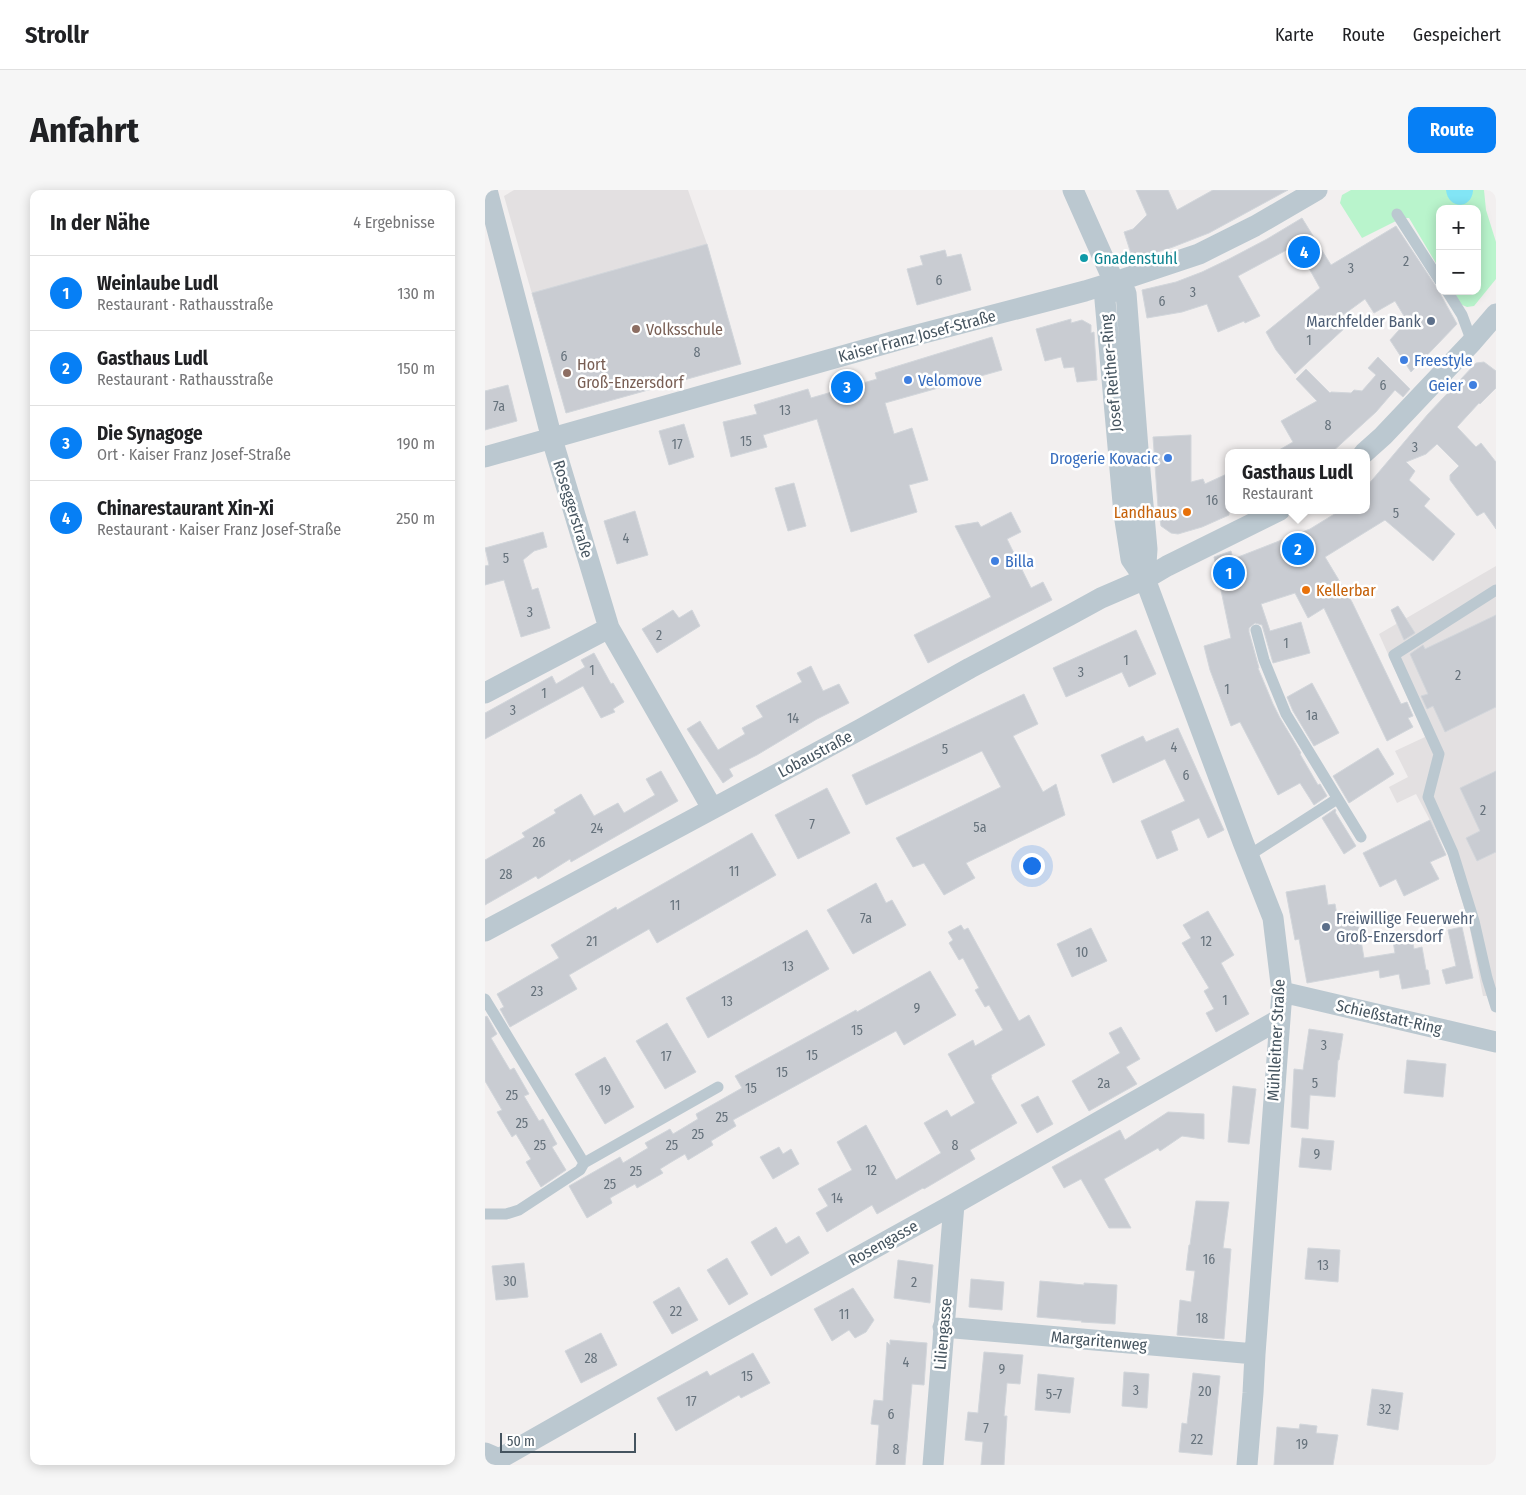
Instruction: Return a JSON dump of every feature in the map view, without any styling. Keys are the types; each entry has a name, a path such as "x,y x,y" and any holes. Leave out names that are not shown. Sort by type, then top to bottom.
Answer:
{"street":[{"name":"Roseggerstraße","path":"487,190 552,439 609,628 712,808"},
{"name":"Josef Reither-Ring","path":"1073,190 1114,282 1126,293 1147,549 1145,579"},
{"name":"Kaiser Franz Josef-Straße","path":"485,457 1114,282 1199,254 1255,226 1312,193"},
{"path":"1368,449 1472,342 1496,314"},
{"name":"Lobaustraße","path":"485,931 1101,598 1145,579 1167,566 1272,514"},
{"name":"Mühlleitner Straße","path":"1145,579 1273,918 1282,992 1247,1465"},
{"path":"485,693 609,628"},
{"name":"Schießstatt-Ring","path":"1282,992 1496,1042"},
{"name":"Rosengasse","path":"493,1459 954,1204 1280,1019"},
{"name":"Liliengasse","path":"933,1465 954,1204"},
{"name":"Margaritenweg","path":"943,1327 1255,1354"},
{"path":"493,1459 519,1465"}],"lane":[{"path":"1397,214 1436,275"},
{"path":"1450,295 1463,316 1472,342"},
{"path":"1496,590 1394,655 1439,754 1428,797 1453,853 1474,921 1487,978 1496,1007"},
{"path":"1256,630 1264,660 1286,714 1361,837"},
{"path":"1248,856 1337,799"},
{"path":"485,999 584,1163"},
{"path":"485,1214 506,1214 519,1210 580,1170 584,1163 718,1087"}],"shaded area":[{"name":"Volksschule","path":"514,190 688,190 707,244 741,364 566,413 504,196"},
{"path":"1496,566 1496,996 1483,996 1469,924 1448,854 1416,794 1397,803 1389,787 1408,777 1395,751 1425,737 1379,634"}],"green space":[{"path":"1351,190 1484,190 1486,210 1496,242 1496,279 1474,306 1467,307 1460,304 1454,295 1481,295 1481,205 1436,205 1436,263 1409,218 1402,218 1362,238 1340,203 1342,195"}],"water":[{"path":"1446,190 1473,190 1468,202 1464,204 1455,204 1448,196"}],"building":[{"path":"1136,190 1168,190 1177,210 1213,190 1288,190 1209,233 1133,260 1124,232 1133,229 1147,215"},
{"path":"1302,218 1331,265 1396,226 1436,286 1436,295 1441,295 1457,324 1411,372 1390,340 1407,321 1395,301 1374,313 1365,299 1339,318 1347,326 1295,374 1276,350 1266,332 1320,288 1296,245 1238,276 1260,316 1218,332 1207,304 1182,312 1147,318 1142,290 1176,282 1202,272 1267,239"},
{"name":"Volksschule","path":"707,244 741,364 566,413 532,293"},
{"path":"945,250 947,257 961,254 971,290 917,305 907,269 923,265 920,256"},
{"path":"1071,319 1071,323 1082,320 1091,325 1091,333 1094,332 1097,380 1077,382 1074,367 1064,368 1061,357 1045,361 1036,329"},
{"path":"992,337 1002,370 885,403 894,434 912,428 928,480 909,485 917,512 851,532 817,419 763,435 767,447 731,457 723,422 757,414 754,405 808,389 811,398 877,379 875,373"},
{"path":"1378,357 1410,389 1403,397 1395,390 1376,412 1335,449 1281,449 1293,442 1281,421 1317,401 1296,379 1306,369 1330,393 1351,393 1354,390 1362,391 1376,375 1368,368"},
{"path":"1484,362 1496,371 1496,388 1457,427 1476,447 1481,443 1496,462 1496,529 1484,512 1477,516 1450,480 1450,475 1459,466 1437,444 1426,454 1406,462 1415,471 1409,480 1430,499 1424,506 1455,534 1433,561 1385,520 1325,557 1352,602 1401,704 1407,702 1413,716 1408,718 1413,727 1387,741 1324,608 1308,618 1295,593 1261,604 1270,631 1301,622 1310,653 1273,663 1262,625 1255,623 1249,628 1258,668 1273,704 1318,785 1320,784 1327,796 1314,805 1300,783 1278,795 1240,722 1231,726 1210,670 1204,646 1231,638 1214,557 1231,551 1233,559 1310,529 1334,514 1370,514 1370,482 1428,414 1476,363"},
{"path":"508,385 517,421 485,430 485,391"},
{"path":"684,424 694,457 669,465 659,431"},
{"path":"1191,435 1191,482 1203,479 1205,484 1225,475 1225,514 1229,515 1202,527 1178,534 1171,533 1161,526 1153,437"},
{"path":"794,483 806,526 788,531 775,488"},
{"path":"635,511 648,555 617,564 604,521"},
{"name":"Billa","path":"1011,512 1021,532 1007,539 1031,588 1043,582 1052,600 928,663 914,635 991,597 955,526 978,522 981,527"},
{"path":"543,532 547,547 534,551 523,560 532,590 538,588 550,628 521,637 504,580 485,585 485,566 489,565 485,548"},
{"path":"1398,606 1415,633 1404,640 1391,610"},
{"path":"673,610 679,618 692,610 700,626 657,653 642,629"},
{"path":"1496,615 1496,707 1445,732 1433,706 1427,709 1421,696 1428,694 1410,654 1423,645 1425,649"},
{"path":"1136,630 1156,674 1129,687 1122,672 1066,697 1053,668"},
{"path":"594,653 611,684 613,683 624,702 613,709 615,712 601,718 583,686 485,739 485,713 552,676 556,684 585,667 581,660"},
{"path":"811,666 823,691 839,684 849,703 729,769 733,776 723,783 687,729 700,721 718,750 745,734 742,728 763,717 756,706 802,682 797,673"},
{"path":"1312,683 1339,733 1314,746 1293,711 1287,697"},
{"path":"1024,694 1038,724 1013,736 1043,792 1056,784 1065,815 966,863 975,878 944,895 924,863 913,867 896,838 1001,787 982,751 866,805 852,775"},
{"path":"1178,728 1224,830 1208,838 1199,818 1171,831 1178,850 1157,859 1141,821 1185,801 1165,759 1113,783 1101,755 1143,736 1146,742"},
{"path":"1378,748 1394,774 1349,803 1333,776"},
{"path":"661,771 678,801 571,862 570,859 538,879 536,876 485,905 485,860 525,837 522,833 556,813 554,810 581,794 594,816 618,803 624,813 655,795 646,779"},
{"path":"1496,771 1496,852 1477,861 1466,838 1480,831 1460,788"},
{"path":"827,788 850,833 798,859 775,815"},
{"path":"1335,809 1356,846 1344,854 1322,818"},
{"path":"1430,820 1446,855 1430,862 1439,879 1404,896 1396,879 1380,887 1363,853"},
{"path":"752,833 776,875 657,943 649,929 569,975 577,989 510,1027 500,1009 504,1007 497,994 559,958 551,945 616,907 617,910"},
{"path":"876,883 886,903 892,900 906,925 853,954 827,910"},
{"name":"Freiwillige Feuerwehr Groß-Enzersdorf","path":"1325,885 1328,905 1335,904 1337,915 1356,911 1364,958 1395,953 1392,935 1411,931 1414,949 1422,947 1430,984 1402,989 1399,974 1380,978 1379,970 1307,983 1299,939 1295,940 1286,892"},
{"path":"1208,911 1234,955 1221,963 1249,1014 1216,1032 1206,1013 1214,1009 1204,991 1209,988 1182,943 1191,938 1183,925"},
{"path":"961,925 964,930 968,928 1019,1021 1029,1015 1045,1045 991,1075 1017,1123 970,1150 975,1159 924,1189 877,1214 872,1205 827,1232 816,1213 828,1206 818,1189 852,1170 837,1142 866,1125 896,1180 941,1153 924,1123 947,1110 951,1117 975,1103 948,1054 973,1040 975,1046 1003,1030 989,1005 985,1007 975,990 979,988 963,958 959,960 949,943 953,940 948,932"},
{"path":"1462,927 1473,978 1446,984 1442,970 1456,966 1448,930"},
{"path":"1091,928 1107,961 1072,977 1057,944"},
{"path":"807,930 829,969 708,1038 686,998"},
{"path":"930,971 956,1015 904,1045 896,1031 733,1120 736,1126 711,1141 713,1145 688,1160 685,1154 660,1169 663,1173 637,1188 635,1184 610,1198 612,1203 587,1218 569,1186 620,1157 623,1163 648,1148 645,1143 670,1129 673,1134 698,1119 696,1114 742,1088 735,1076"},
{"path":"487,1016 497,1034 491,1038 510,1070 514,1068 529,1094 524,1096 539,1121 543,1119 557,1144 552,1147 566,1170 541,1187 526,1162 531,1159 516,1134 512,1137 497,1112 502,1110 485,1081 485,1017"},
{"path":"667,1023 696,1072 665,1089 636,1041"},
{"path":"1121,1027 1140,1059 1126,1067 1137,1084 1089,1111 1072,1081 1120,1053 1109,1033"},
{"path":"1309,1029 1343,1034 1338,1060 1335,1097 1310,1095 1308,1129 1291,1127 1294,1069 1303,1070"},
{"path":"605,1057 634,1107 605,1124 575,1074"},
{"path":"1407,1060 1446,1064 1443,1097 1404,1093"},
{"path":"1233,1086 1256,1089 1249,1144 1228,1142"},
{"path":"1038,1096 1053,1124 1037,1133 1021,1105"},
{"path":"1168,1112 1204,1114 1204,1139 1182,1136 1160,1151 1158,1148 1104,1179 1131,1228 1109,1228 1081,1179 1064,1188 1052,1167 1120,1130 1125,1140"},
{"path":"1302,1138 1334,1141 1331,1170 1299,1167"},
{"path":"779,1147 783,1154 791,1149 799,1164 773,1179 760,1157"},
{"path":"1196,1201 1229,1202 1223,1248 1231,1249 1224,1339 1177,1335 1180,1300 1191,1302 1195,1271 1186,1270"},
{"path":"776,1227 786,1244 799,1236 809,1253 771,1276 751,1242"},
{"path":"1308,1248 1340,1250 1338,1282 1305,1279"},
{"path":"727,1258 748,1294 729,1305 707,1270"},
{"path":"898,1260 933,1265 930,1303 894,1298"},
{"path":"524,1263 528,1297 496,1300 492,1266"},
{"path":"971,1279 1004,1282 1002,1310 969,1307"},
{"path":"1040,1281 1084,1285 1084,1283 1117,1285 1115,1324 1037,1317"},
{"path":"679,1287 698,1320 672,1334 653,1302"},
{"path":"853,1288 874,1320 866,1332 855,1338 849,1330 832,1341 814,1309"},
{"path":"601,1333 617,1365 581,1383 565,1351"},
{"path":"890,1340 927,1343 924,1385 912,1384 905,1465 876,1465 879,1425 871,1424 874,1400 883,1401 887,1342 890,1345"},
{"path":"984,1352 1023,1355 1020,1384 1007,1383 1004,1416 1007,1416 1004,1465 981,1465 983,1442 965,1440 968,1412 978,1413"},
{"path":"753,1353 770,1383 741,1398 739,1395 676,1431 657,1398 707,1371 710,1376"},
{"path":"1124,1372 1149,1374 1147,1408 1122,1406"},
{"path":"1193,1373 1220,1376 1212,1455 1179,1452 1182,1423 1187,1424"},
{"path":"1038,1374 1074,1378 1070,1413 1035,1410"},
{"path":"1372,1389 1403,1393 1398,1430 1367,1425"},
{"path":"1300,1424 1317,1426 1316,1433 1338,1435 1333,1465 1274,1465 1277,1427 1299,1429"}],"place":[{"name":"Chinarestaurant Xin-Xi","path":"1304,252"},
{"name":"Gnadenstuhl","path":"1084,258"},
{"name":"Marchfelder Bank","path":"1431,321"},
{"name":"Volksschule","path":"636,329"},
{"name":"Freestyle","path":"1404,360"},
{"name":"Hort Groß-Enzersdorf","path":"567,373"},
{"name":"Velomove","path":"908,380"},
{"name":"Geier","path":"1473,385"},
{"name":"Die Synagoge","path":"847,387"},
{"name":"Drogerie Kovacic","path":"1168,458"},
{"name":"Landhaus","path":"1187,512"},
{"name":"Gasthaus Ludl","path":"1298,549"},
{"name":"Billa","path":"995,561"},
{"name":"Weinlaube Ludl","path":"1229,573"},
{"name":"Kellerbar","path":"1306,590"},
{"name":"Freiwillige Feuerwehr Groß-Enzersdorf","path":"1326,927"}]}
